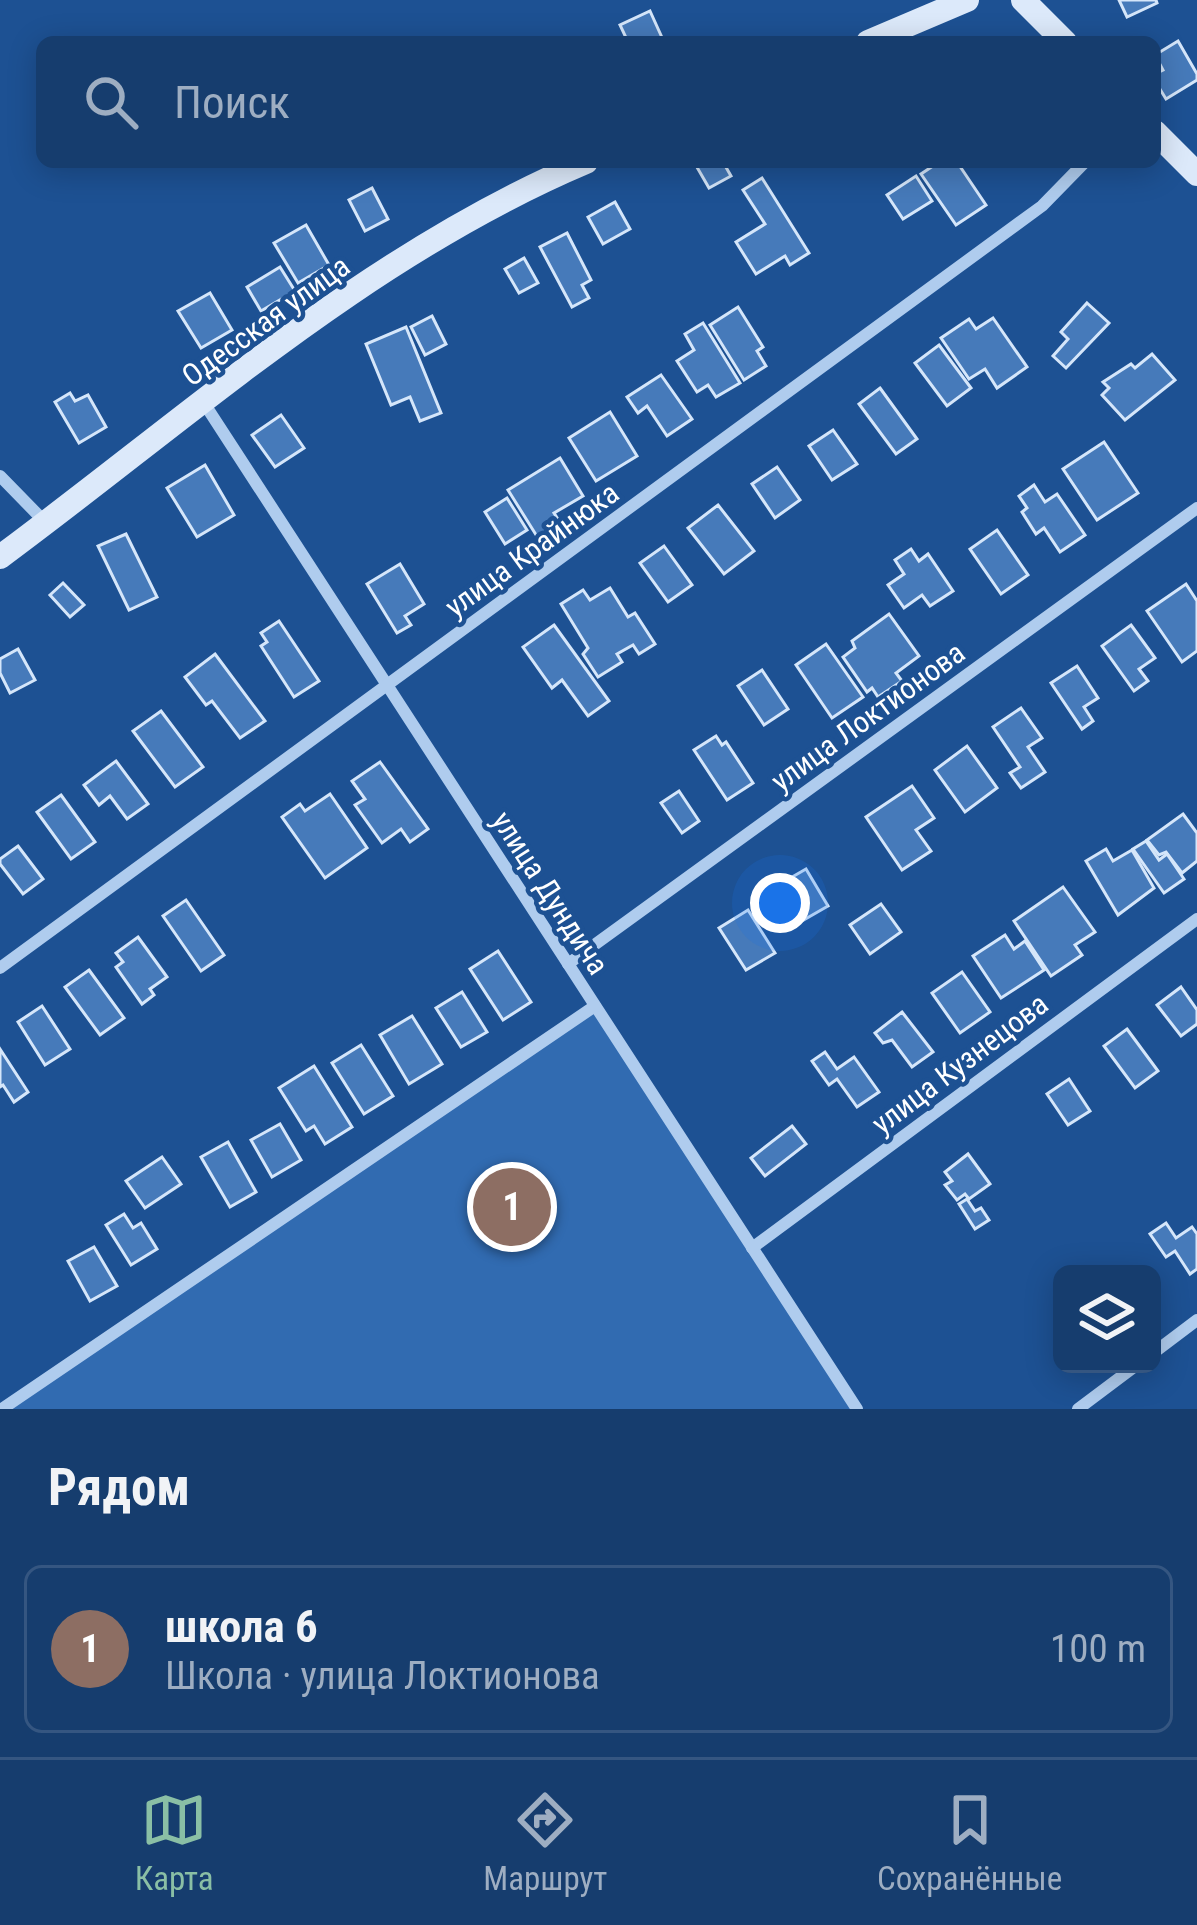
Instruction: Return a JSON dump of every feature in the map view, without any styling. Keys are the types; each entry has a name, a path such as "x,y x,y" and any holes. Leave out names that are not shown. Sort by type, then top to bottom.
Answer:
{"main road":[{"path":"882,36 967,0"},
{"path":"1023,0 1059,36"},
{"path":"1161,137 1197,174"},
{"name":"Одесская улица","path":"0,557 335,303 532,185 572,168"}],"street":[{"name":"улица Крайнюка","path":"0,968 1042,206 1079,168"},
{"name":"улица Дундича","path":"204,403 856,1409"},
{"path":"0,476 46,523"},
{"name":"улица Локтионова","path":"568,964 1197,508"},
{"name":"улица Кузнецова","path":"752,1248 1197,919"},
{"path":"2,1409 595,1006"},
{"path":"1161,1347 1197,1320"},
{"path":"1078,1409 1126,1373"}],"shaded area":[{"path":"595,1006 856,1409 2,1409"}],"building":[{"path":"1119,0 1156,0 1157,3 1127,17"},
{"path":"650,11 661,36 625,36 620,25"},
{"path":"1178,41 1197,74 1197,80 1166,99 1161,91 1161,51"},
{"path":"697,168 726,168 731,176 709,188"},
{"path":"930,168 961,168 986,205 956,225 921,174"},
{"path":"916,176 932,201 903,219 887,195"},
{"path":"762,178 809,253 790,265 785,256 756,274 736,242 765,224 743,190"},
{"path":"372,188 388,219 365,231 349,200"},
{"path":"615,202 630,229 603,244 588,217"},
{"path":"306,225 329,265 298,283 274,243"},
{"path":"567,233 591,280 582,285 589,298 572,307 540,247"},
{"path":"524,258 538,283 519,293 505,269"},
{"path":"280,267 295,291 261,311 247,287"},
{"path":"210,293 232,330 201,348 178,311"},
{"path":"1087,303 1109,323 1066,368 1053,356 1068,339 1061,332"},
{"path":"738,307 763,347 757,351 766,366 744,380 710,325"},
{"path":"432,316 446,344 425,355 411,327"},
{"path":"993,318 1027,367 997,388 985,369 969,379 941,338 969,319 976,329"},
{"path":"703,323 740,383 716,397 708,385 697,392 677,361 694,350 685,334"},
{"path":"406,327 441,413 420,421 410,397 391,405 366,344"},
{"path":"939,345 971,388 947,406 915,363"},
{"path":"1152,354 1175,380 1125,420 1102,395 1109,388 1103,382 1131,364 1135,368"},
{"path":"661,375 692,419 667,436 647,406 638,413 627,397"},
{"path":"880,388 917,439 896,454 859,404"},
{"path":"70,393 75,401 88,395 106,427 79,443 55,402"},
{"path":"610,412 637,456 596,481 569,438"},
{"path":"281,415 304,448 275,467 252,435"},
{"path":"833,430 857,464 832,480 809,446"},
{"path":"1104,442 1138,493 1097,520 1063,469"},
{"path":"560,458 583,496 554,513 561,524 538,538 508,490"},
{"path":"205,465 234,515 197,537 167,488"},
{"path":"777,467 800,500 775,518 752,484"},
{"path":"1034,485 1045,502 1057,494 1085,535 1060,552 1044,528 1036,534 1022,512 1027,508 1019,496"},
{"path":"507,498 527,530 505,544 485,512"},
{"path":"718,505 754,551 724,574 688,528"},
{"path":"997,530 1028,575 1001,594 970,549"},
{"path":"126,534 157,597 129,610 98,546"},
{"path":"664,546 692,585 668,602 640,563"},
{"path":"911,549 919,561 928,554 953,591 930,606 922,595 904,608 888,585 904,574 895,560"},
{"path":"400,564 424,604 405,616 411,625 397,633 367,584"},
{"path":"63,583 84,605 70,617 50,595"},
{"path":"1186,584 1197,601 1197,651 1182,662 1147,611"},
{"path":"610,588 628,617 635,613 655,644 639,654 633,645 617,654 622,662 598,677 583,654 588,648 561,604 583,590 590,600"},
{"path":"889,614 919,656 896,673 902,681 878,697 872,688 867,692 843,657 855,648 852,641"},
{"path":"279,621 319,681 294,697 261,646 267,642 261,633"},
{"path":"554,625 609,701 588,716 562,680 552,688 523,647"},
{"path":"1131,625 1155,658 1139,669 1148,681 1134,691 1102,646"},
{"path":"826,644 863,697 832,718 796,665"},
{"path":"18,649 35,680 10,693 0,673 0,659"},
{"path":"215,654 265,721 240,738 212,701 206,705 185,677"},
{"path":"1077,666 1098,698 1084,707 1093,721 1082,729 1051,683"},
{"path":"762,670 788,709 764,725 738,686"},
{"path":"1021,708 1042,738 1028,747 1045,772 1021,788 1010,773 1020,767 993,727"},
{"path":"161,711 203,767 175,787 133,731"},
{"path":"716,736 722,745 726,742 753,783 727,800 694,750"},
{"path":"967,746 997,788 965,812 935,770"},
{"path":"116,761 148,804 127,819 110,796 99,805 84,785"},
{"path":"380,762 428,829 410,842 401,829 382,843 355,805 365,799 352,781"},
{"path":"912,786 934,818 916,830 931,851 902,870 866,817"},
{"path":"679,791 699,821 682,833 661,803"},
{"path":"330,794 367,848 325,878 282,817 300,804 305,811"},
{"path":"61,795 95,842 71,859 37,812"},
{"path":"1183,814 1197,833 1197,861 1182,873 1166,852 1159,855 1147,840"},
{"path":"1146,841 1159,860 1167,854 1184,879 1164,893 1133,849"},
{"path":"18,846 43,879 23,894 0,864"},
{"path":"1106,849 1113,861 1132,850 1154,888 1118,915 1086,861"},
{"path":"806,869 828,906 795,925 773,888"},
{"path":"1063,887 1095,932 1075,945 1082,955 1051,976 1014,921"},
{"path":"186,900 224,955 201,971 163,916"},
{"path":"881,904 901,932 870,954 850,925"},
{"path":"748,910 775,953 746,970 719,928"},
{"path":"1005,935 1014,949 1025,941 1044,970 1001,998 973,956"},
{"path":"138,937 167,977 150,989 154,995 142,1004 116,967 123,962 116,953"},
{"path":"498,951 531,1002 503,1020 470,969"},
{"path":"89,970 124,1018 100,1035 65,987"},
{"path":"962,972 990,1012 960,1033 932,993"},
{"path":"1181,987 1197,1010 1197,1024 1181,1036 1157,1005"},
{"path":"462,992 487,1032 461,1047 436,1008"},
{"path":"42,1006 70,1049 45,1065 18,1022"},
{"path":"902,1012 933,1052 912,1067 892,1040 883,1043 875,1033"},
{"path":"412,1016 442,1064 409,1084 380,1035"},
{"path":"1127,1029 1158,1071 1135,1088 1104,1046"},
{"path":"361,1045 393,1096 364,1114 332,1063"},
{"path":"0,1049 28,1092 14,1102 0,1087"},
{"path":"825,1052 837,1069 854,1057 879,1092 857,1107 837,1079 829,1085 812,1061"},
{"path":"314,1066 352,1127 325,1144 314,1126 306,1131 279,1088"},
{"path":"1069,1079 1090,1111 1068,1125 1047,1094"},
{"path":"280,1124 301,1160 272,1177 251,1140"},
{"path":"792,1126 806,1144 765,1176 751,1158"},
{"path":"228,1142 256,1192 230,1207 201,1157"},
{"path":"968,1154 990,1184 969,1199 965,1194 957,1200 945,1185 952,1181 945,1172"},
{"path":"162,1157 181,1184 145,1208 126,1181"},
{"path":"967,1199 989,1220 975,1229 959,1204"},
{"path":"124,1214 133,1228 141,1223 157,1249 131,1265 106,1225"},
{"path":"1166,1223 1176,1238 1192,1227 1197,1234 1197,1269 1190,1274 1175,1251 1166,1257 1150,1234"},
{"path":"94,1247 117,1286 90,1301 68,1261"}],"place":[{"name":"школа 6","path":"512,1207"}]}
